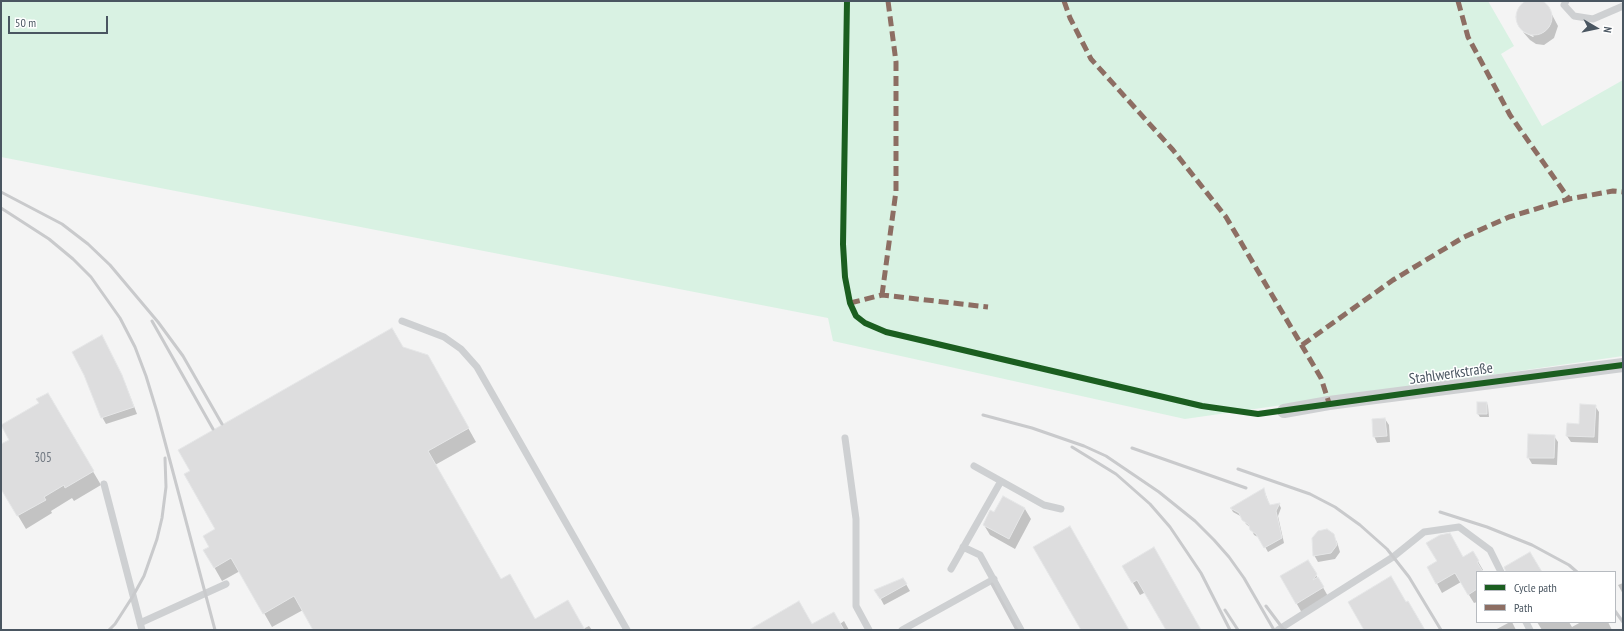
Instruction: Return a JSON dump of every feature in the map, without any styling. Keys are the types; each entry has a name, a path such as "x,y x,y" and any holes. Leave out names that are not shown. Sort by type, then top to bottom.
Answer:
{"street":[{"name":"Stahlwerkstraße","path":"1284,411 1384,396 1623,365"}],"lane":[{"path":"1566,1 1564,4 1574,16 1593,19 1623,6"},
{"path":"402,321 444,337 461,349 477,367 627,630"},
{"path":"845,438 856,519 856,606 869,630"},
{"path":"974,466 1044,505 1062,509"},
{"path":"951,569 1001,481"},
{"path":"104,484 141,626 226,584"},
{"path":"1278,630 1393,557 1424,532 1459,527 1490,550 1500,571"},
{"path":"963,547 980,555 1021,630"},
{"path":"902,630 994,579"}],"green space":[{"path":"1,1 1488,1 1514,46 1501,54 1542,126 1623,80 1623,356 1185,419 833,341 828,318 1,157"}],"building":[{"path":"1534,-1 1544,2 1549,7 1552,17 1549,27 1544,32 1534,35 1524,32 1519,27 1516,17 1519,7 1524,2"},
{"path":"392,328 403,347 428,355 469,428 428,451 501,579 510,574 535,619 568,600 585,630 313,630 294,596 263,614 231,558 214,568 203,550 209,547 203,536 215,529 184,474 190,471 178,450"},
{"path":"102,335 122,375 134,407 101,418 84,375 72,352"},
{"path":"48,393 94,471 65,488 64,485 44,497 46,500 17,516 1,489 1,444 9,440 1,425 39,403 36,399"},
{"path":"1477,402 1487,402 1487,414 1477,414"},
{"path":"1580,404 1596,405 1594,437 1566,436 1567,423 1579,424"},
{"path":"1385,418 1387,436 1373,437 1372,419"},
{"path":"1528,434 1555,435 1554,458 1527,458"},
{"path":"1264,488 1270,505 1280,503 1276,511 1282,538 1264,548 1256,534 1250,530 1249,525 1242,520 1239,513 1230,508"},
{"path":"1003,496 1025,508 1009,539 983,525 990,510 994,512"},
{"path":"1070,526 1129,630 1081,630 1033,547"},
{"path":"1327,529 1334,534 1337,545 1331,553 1313,556 1312,538 1318,531"},
{"path":"1450,533 1463,557 1473,551 1479,561 1477,562 1482,571 1476,571 1476,590 1468,595 1455,573 1436,584 1427,567 1437,561 1426,543 1440,535"},
{"path":"1154,547 1201,630 1166,630 1137,580 1132,583 1122,566"},
{"path":"1530,552 1541,571 1506,571 1504,567"},
{"path":"1308,560 1317,574 1313,580 1318,577 1324,587 1296,604 1280,576"},
{"path":"1391,576 1425,630 1364,630 1348,602"},
{"path":"903,578 907,584 880,599 874,590"},
{"path":"799,601 812,624 834,612 844,630 749,630"}],"railway":[{"path":"1,192 62,224 88,244 110,265 158,322 183,356 222,424"},
{"path":"1,208 49,239 73,259 91,277 120,318 135,347 157,412 215,630"},
{"path":"152,321 213,429"},
{"path":"983,415 1032,428 1084,446 1106,456 1159,492 1195,521 1229,557 1244,578 1274,630"},
{"path":"1072,447 1116,474 1150,504 1170,527 1201,573 1230,630"},
{"path":"1132,448 1246,488"},
{"path":"109,630 115,624 144,576 157,539 162,518 166,487 165,458"},
{"path":"1238,469 1310,494 1335,507 1360,525 1387,549 1409,577 1441,630"},
{"path":"1440,512 1487,527 1532,545 1569,565 1576,571"},
{"path":"992,584 1017,630"},
{"path":"1266,606 1284,630"},
{"path":"1225,610 1238,630"},
{"path":"1616,612 1623,622"}],"marked path":[{"path":"882,295 896,191 896,62 888,1"},
{"path":"1064,1 1070,18 1091,59 1173,150 1226,217 1321,378 1329,403"},
{"path":"1458,1 1468,37 1510,115 1569,199"},
{"path":"1302,345 1393,280 1464,237 1509,217 1569,199 1613,191 1623,192"},
{"path":"850,303 882,295 988,307"}],"cycle path":[{"path":"847,1 843,244 845,277 850,303 856,316 865,323 886,332 1202,406 1258,414 1623,365"}]}
